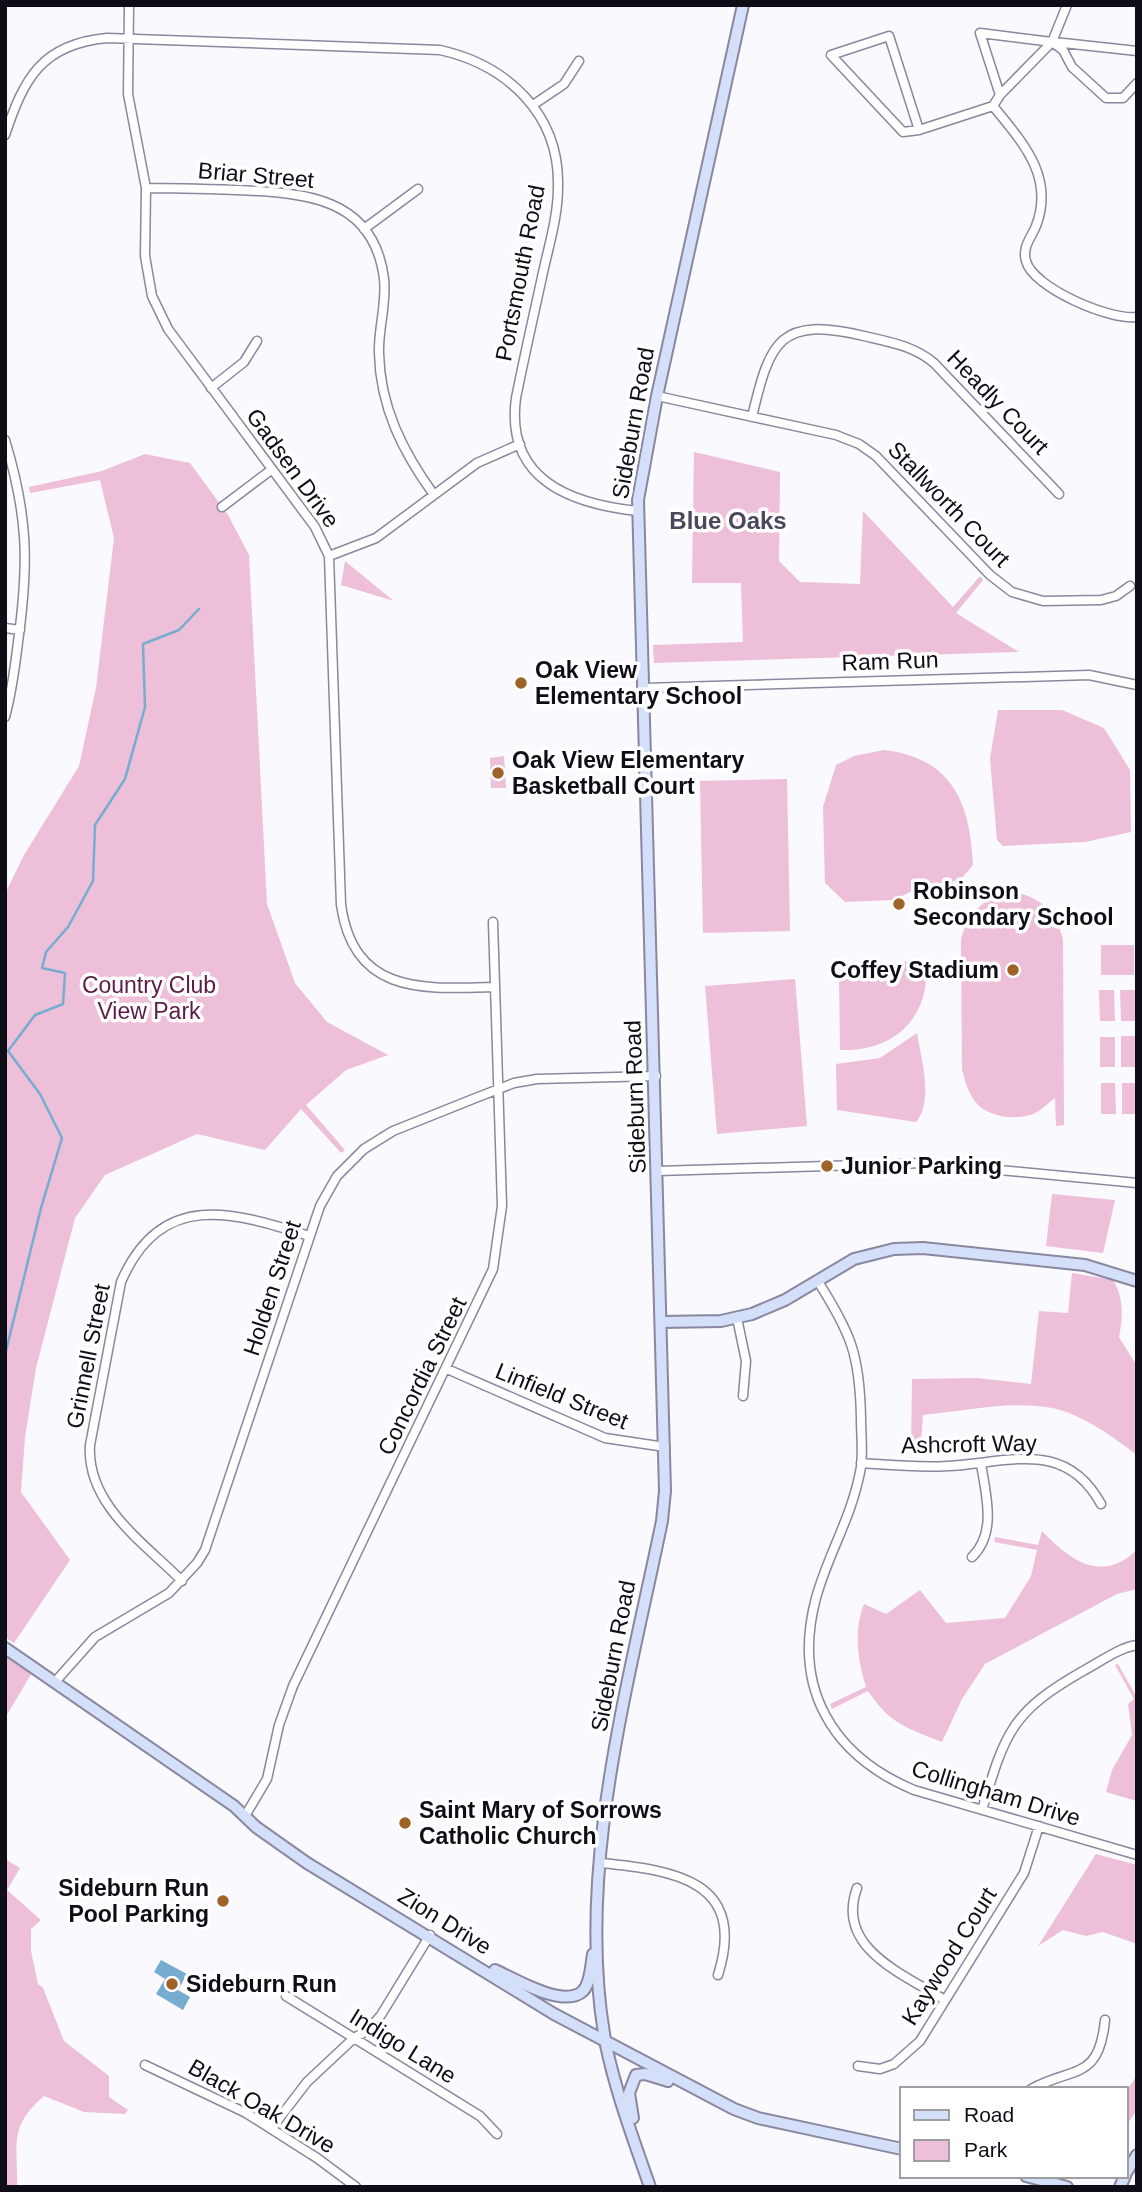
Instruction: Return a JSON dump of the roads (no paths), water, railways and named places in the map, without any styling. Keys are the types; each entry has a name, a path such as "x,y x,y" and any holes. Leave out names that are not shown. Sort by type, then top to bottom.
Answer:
{"street":[{"name":"Gadsen Drive","path":"129,5 128,94 146,188 145,256 152,296 168,329 314,527 329,556 341,905 347,933 368,964 400,984 429,989 495,987"},
{"name":"Sideburn Road","path":"650,2187 606,2044 598,1930 601,1863 622,1716 662,1521 665,1447 638,511 640,475 656,396 743,5"},
{"path":"919,130 889,36 831,55 903,132 919,130 992,106 1052,42 1068,5"},
{"path":"1000,95 980,33 1137,51"},
{"name":"Portsmouth Road","path":"5,135 9,113 31,74 55,52 85,40 127,39 440,50 473,58 491,67 533,105 554,151 558,189 516,398 515,420 520,444 536,472 562,494 581,502 638,511"},
{"path":"1052,42 1063,50 1072,67 1106,98 1124,98 1137,83"},
{"path":"533,105 564,84 579,61"},
{"path":"992,106 1027,148 1039,171 1042,191 1040,212 1024,250 1032,274 1091,309 1136,319"},
{"name":"Briar Street","path":"146,188 303,194 335,205 364,229 377,254 383,276 379,353 386,405 404,449 434,495"},
{"path":"364,229 418,189"},
{"name":"Headly Court","path":"752,417 768,357 789,336 804,329 829,328 900,344 917,350 934,363 1059,494"},
{"path":"211,388 244,362 257,341"},
{"name":"Stallworth Court","path":"656,396 836,435 869,450 990,575 1012,592 1043,601 1101,600 1116,596 1130,586"},
{"path":"5,440 20,492 27,562 20,630 5,717"},
{"path":"329,556 376,538 477,463 520,444"},
{"path":"222,507 271,470"},
{"path":"5,628 20,630"},
{"name":"Ram Run","path":"644,688 1089,675 1137,685"},
{"name":"Concordia Street","path":"245,1816 267,1779 279,1725 293,1686 485,1291 498,1246 502,1206 493,922"},
{"name":"Holden Street","path":"55,1682 95,1637 158,1602 197,1563 212,1535 309,1236 330,1186 364,1149 393,1131 514,1083 537,1079 656,1076"},
{"path":"658,1171 925,1163 1137,1183"},
{"name":"Grinnell Street","path":"181,1581 106,1504 90,1471 90,1445 121,1282 132,1259 149,1241 170,1225 192,1217 234,1214 309,1236"},
{"path":"662,1322 737,1318 785,1300 854,1259 909,1248 1085,1265 1137,1281"},
{"name":"Collingham Drive","path":"817,1280 845,1324 855,1351 860,1380 861,1463 852,1510 817,1595 808,1629 808,1656 820,1705 834,1732 857,1758 886,1779 914,1790 1137,1854"},
{"path":"737,1318 746,1361 743,1396"},
{"name":"Linfield Street","path":"447,1369 605,1438 665,1447"},
{"name":"Ashcroft Way","path":"861,1463 940,1467 981,1464 1019,1457 1054,1462 1087,1481 1101,1504"},
{"path":"972,1557 981,1547 987,1523 988,1505 981,1464"},
{"path":"982,1810 1002,1745 1024,1711 1045,1693 1126,1647 1137,1645"},
{"name":"Zion Drive","path":"5,1648 245,1816 307,1863 430,1935 606,2044 758,2118 900,2149"},
{"name":"Kaywood Court","path":"858,2066 880,2069 903,2059 920,2041 1024,1873 1039,1826"},
{"path":"601,1863 668,1871 688,1878 705,1891 721,1916 725,1933 726,1947 718,1975"},
{"path":"857,1888 851,1912 857,1934 863,1944 879,1959 945,2000"},
{"path":"463,1956 555,1997 571,1997 582,1992 588,1983 598,1930"},
{"path":"271,2129 307,2082 354,2038 368,2030 381,2015 430,1935"},
{"name":"Indigo Lane","path":"286,1996 480,2116 497,2134"},
{"path":"1037,2087 1075,2074 1096,2057 1103,2046 1105,2020"},
{"name":"Black Oak Drive","path":"145,2065 234,2107 356,2187"},
{"path":"640,2159 629,2093 631,2082 636,2075 645,2074 691,2087"},
{"path":"1128,2171 1137,2155"},
{"path":"1033,2178 1067,2187"}],"water":[{"name":"Sideburn Run","path":"161,1960 187,1974 178,1990 190,1997 183,2010 156,1994 165,1979 154,1972"}],"waterway":[{"path":"5,1355 41,1208 62,1138 40,1094 8,1051 35,1015 63,1004 65,973 42,968 46,952 68,927 93,881 95,825 125,779 145,707 143,644 179,630 199,609"}],"place":[{"name":"Oak View Elementary School","path":"521,683"},
{"name":"Oak View Elementary Basketball Court","path":"498,773"},
{"name":"Robinson Secondary School","path":"899,904"},
{"name":"Coffey Stadium","path":"1013,970"},
{"name":"Junior Parking","path":"827,1166"},
{"name":"Saint Mary of Sorrows Catholic Church","path":"405,1823"},
{"name":"Sideburn Run Pool Parking","path":"223,1901"},
{"name":"Sideburn Run","path":"172,1984"}],"district":[{"name":"Blue Oaks","path":"728,521"}],"park label":[{"name":"Country Club View Park","path":"149,998"}]}
